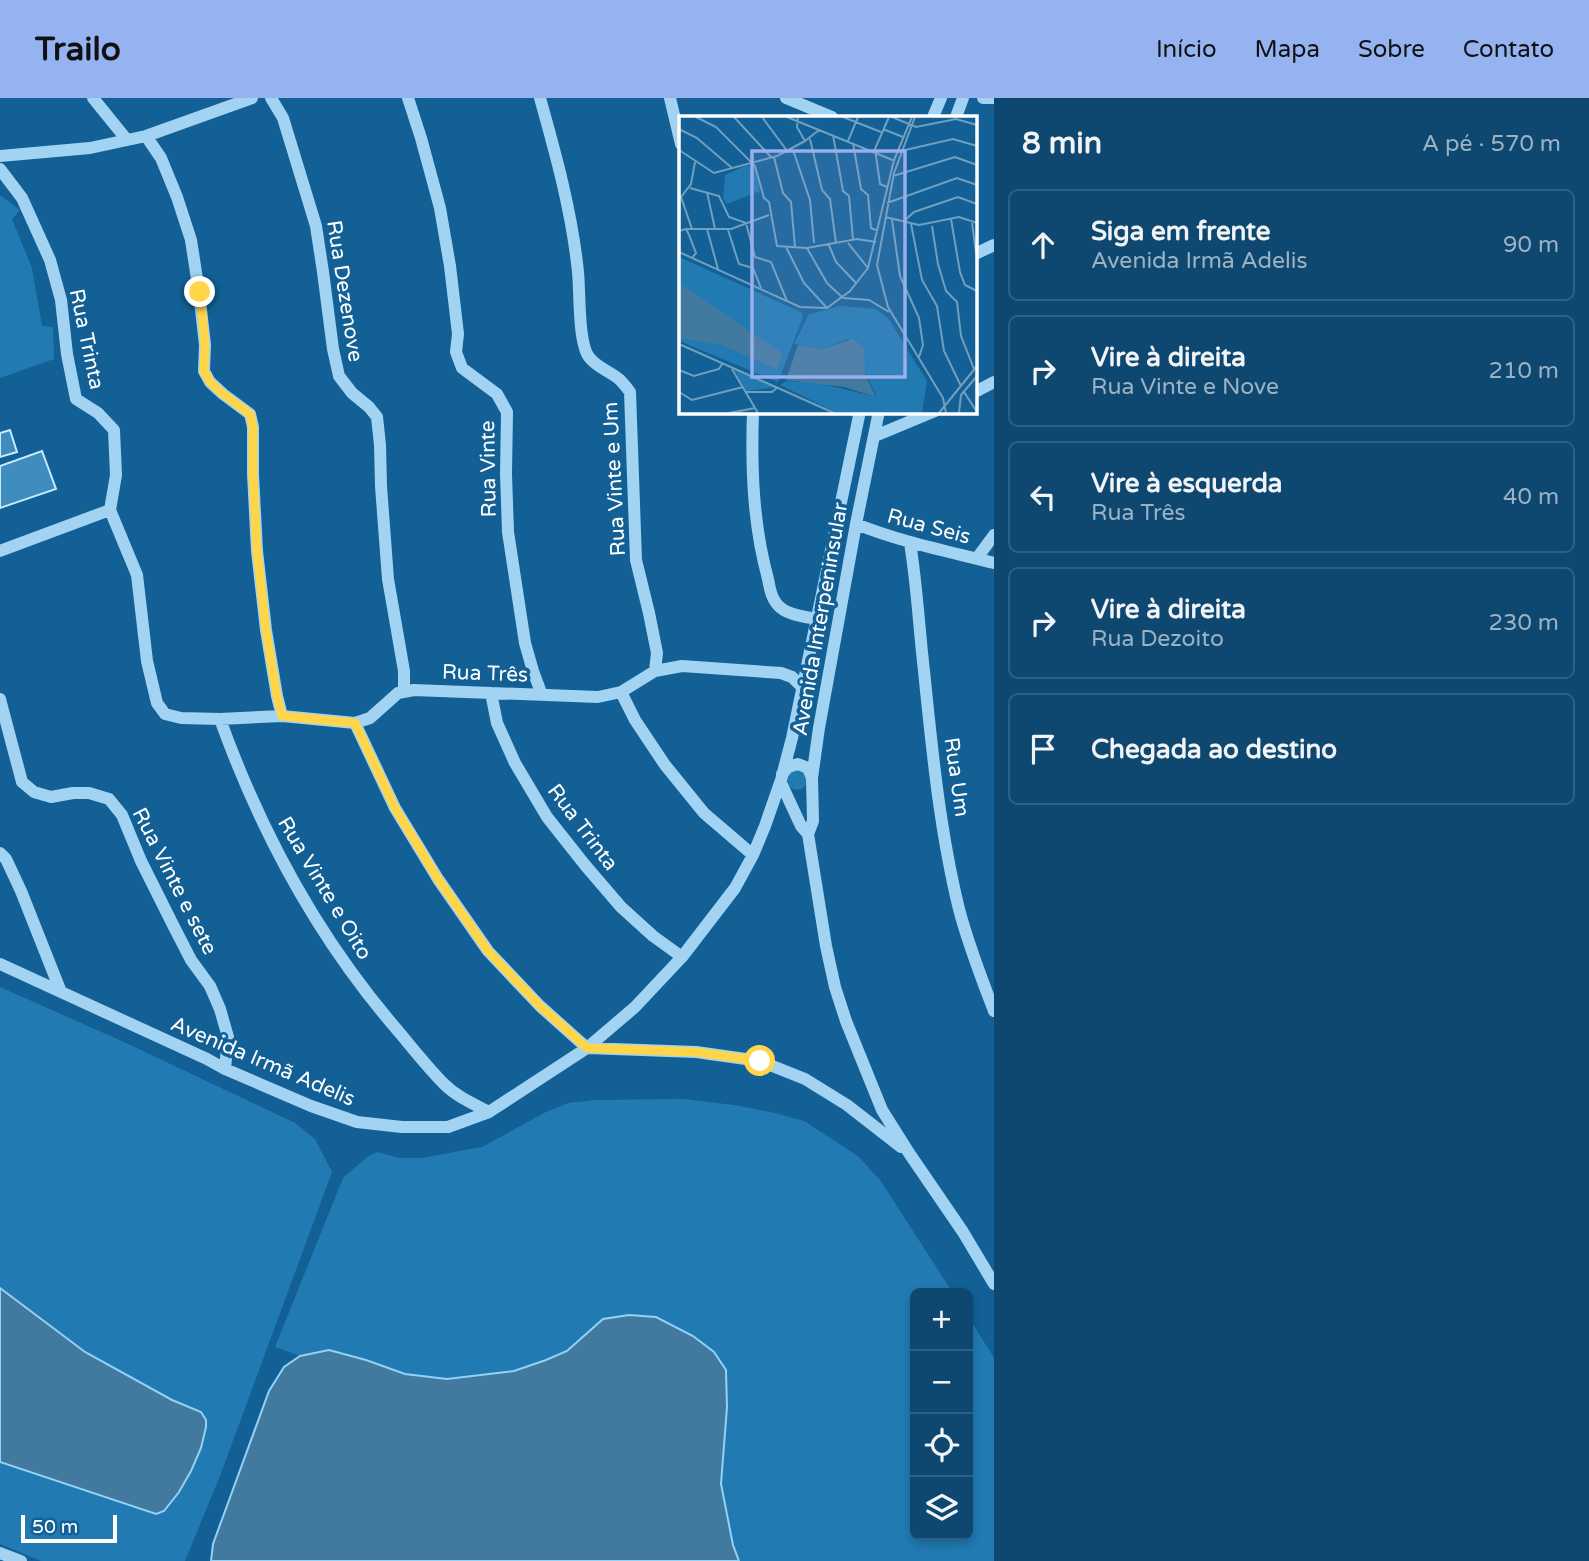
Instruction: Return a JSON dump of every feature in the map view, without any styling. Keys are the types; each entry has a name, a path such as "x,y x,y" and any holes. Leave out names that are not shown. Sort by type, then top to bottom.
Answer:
{"street":[{"path":"93,98 127,140"},
{"path":"0,156 90,148 146,136 235,101 252,98"},
{"name":"Rua Dezenove","path":"271,98 283,118 316,226 332,349 339,376 377,417 387,567 404,671 404,692"},
{"name":"Rua Vinte","path":"408,98 440,208 458,334 456,352 462,368 497,394 507,412 508,532 525,643 542,695"},
{"name":"Rua Vinte e Um","path":"540,98 571,223 581,324 587,356 619,379 630,392 636,560 657,653 655,671"},
{"path":"670,98 679,136"},
{"path":"786,98 800,101 830,116"},
{"path":"933,116 941,98"},
{"path":"956,116 963,98"},
{"path":"983,98 994,98"},
{"path":"146,136 161,158 191,240 200,292 205,345 204,371 210,382 250,414 253,427 257,551 266,630 282,716"},
{"name":"Rua Trinta","path":"0,169 22,198 50,260 61,300 76,400 98,413 114,430 116,475 110,510"},
{"path":"976,254 994,245"},
{"path":"976,391 994,382"},
{"path":"752,413 757,530 773,599 782,610 817,619"},
{"name":"Avenida Interpeninsular","path":"808,834 801,826 782,780 860,413"},
{"name":"Avenida Interpeninsular","path":"879,413 818,728 812,780 813,821 808,834 835,987 882,1110 994,1284"},
{"path":"875,436 929,413"},
{"path":"0,551 110,510 137,575 147,661 157,703 165,714 181,718 220,719 282,716 355,723 370,718 398,693 404,692"},
{"name":"Rua Seis","path":"856,524 910,543 994,563"},
{"path":"977,558 994,534"},
{"name":"Rua Um","path":"910,543 937,783 950,867 973,956 994,1011"},
{"name":"Rua Três","path":"404,692 598,697 621,692 655,671 682,666 781,673 792,677 803,688"},
{"path":"621,692 635,720 664,765 704,813 753,855"},
{"name":"Rua Trinta","path":"491,693 498,723 515,763 547,817 621,907 653,936 682,957"},
{"name":"Rua Vinte e sete","path":"0,699 22,782 34,792 51,797 89,793 109,799 122,815 141,861 173,925 191,960 210,986 220,1009 228,1037 225,1069"},
{"name":"Rua Vinte e Oito","path":"220,719 239,771 282,863 337,954 387,1019 445,1085 462,1098 489,1112"},
{"path":"355,723 395,808 438,879 488,951 540,1006 587,1048 696,1052 760,1061 805,1079 847,1105 909,1153"},
{"path":"798,764 808,768 812,780 807,791 798,795 789,793 782,780 788,767 798,764"},
{"name":"Avenida Irmã Adelis","path":"0,964 311,1106 357,1122 402,1127 448,1127 489,1112 587,1048 635,1007 682,957 735,888 753,855 782,780"},
{"path":"0,853 6,859 21,891 61,992"},
{"path":"0,1553 21,1561"}],"shaded area":[{"path":"0,195 20,210 12,219 32,268 42,326 53,327 54,359 0,378"},
{"path":"797,770 804,773 807,780 804,787 797,790 790,787 787,780 790,773"},
{"path":"0,987 295,1123 315,1139 332,1172 220,1476 185,1561 41,1561 0,1544"},
{"path":"683,1099 734,1105 804,1121 858,1156 880,1180 950,1288 910,1288 910,1540 973,1540 973,1324 994,1358 994,1561 739,1561 733,1545 721,1484 727,1407 726,1370 603,1319 567,1351 546,1360 514,1371 447,1379 405,1374 329,1350 300,1356 275,1347 343,1178 367,1157 377,1152 399,1158 421,1158 482,1147 568,1103"},
{"path":"0,1288 85,1352 172,1400 201,1412 206,1420 206,1427 201,1448 179,1492 164,1511 156,1514 0,1462"},
{"path":"629,1315 656,1317 693,1336 714,1352 726,1370 727,1407 721,1484 733,1545 739,1561 211,1561 213,1544 269,1391 284,1367 300,1356 329,1350 405,1374 447,1379 514,1371 567,1351 603,1319"}],"building":[{"path":"10,430 17,452 0,457 0,433"},
{"path":"42,451 56,489 0,508 0,466"}],"route":[{"path":"200,292 205,345 204,371 210,382 250,414 253,427 257,551 266,630 282,716 355,723 395,808 438,879 488,951 540,1006 587,1048 657,1049 760,1061"}]}
